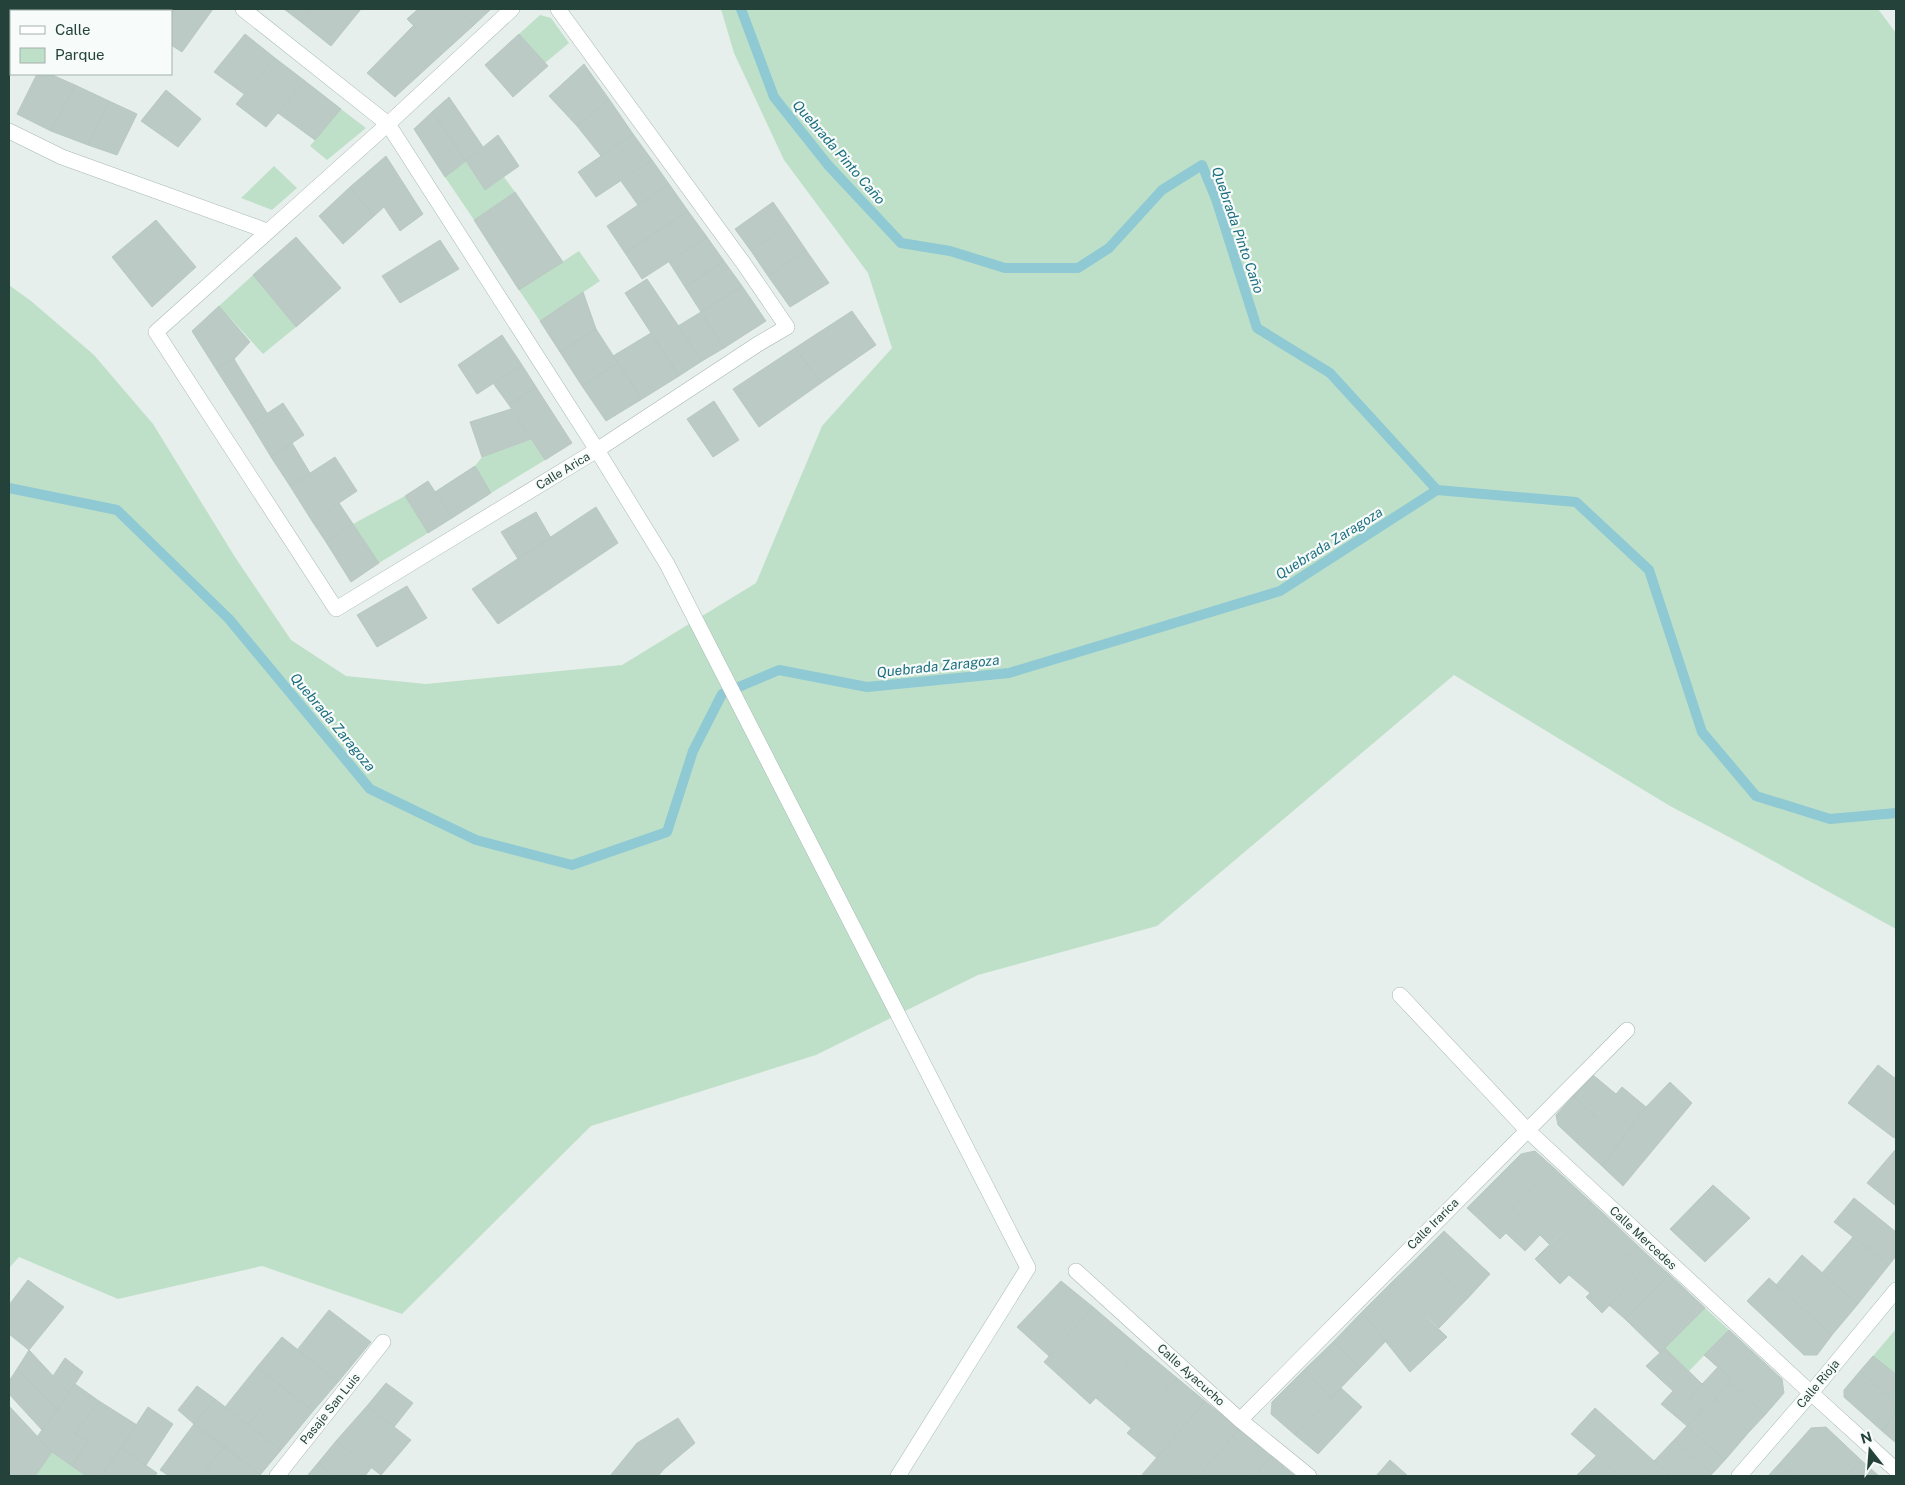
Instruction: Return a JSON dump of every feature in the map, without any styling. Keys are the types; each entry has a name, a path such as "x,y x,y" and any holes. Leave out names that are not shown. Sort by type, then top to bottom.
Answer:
{"street":[{"path":"243,9 388,124 597,450 668,564 1028,1268 898,1476"},
{"path":"9,131 62,157 267,231 388,124 512,9"},
{"name":"Calle Arica","path":"267,231 156,332 336,609 597,450 758,344 788,327 558,9"},
{"name":"Calle Mercedes","path":"1400,995 1526,1129 1896,1470"},
{"name":"Calle Irarica","path":"1240,1420 1526,1129 1627,1030"},
{"name":"Calle Ayacucho","path":"1076,1271 1240,1420 1309,1476"},
{"name":"Calle Rioja","path":"1739,1476 1896,1290"},
{"name":"Pasaje San Luis","path":"277,1476 383,1342"}],"green space":[{"path":"721,9 1878,9 1896,33 1896,929 1670,806 1454,675 1157,926 978,975 816,1055 591,1126 402,1314 262,1266 118,1299 19,1257 9,1268 9,285 31,301 94,355 153,424 235,557 291,640 346,676 426,684 622,665 756,583 822,426 892,348 868,273 784,160 734,53"},
{"path":"540,15 551,18 569,43 545,63 519,34"},
{"path":"341,109 366,128 327,160 310,146"},
{"path":"466,161 485,190 504,177 515,192 474,220 445,177"},
{"path":"274,166 297,188 272,210 241,198"},
{"path":"579,251 600,281 540,321 519,290"},
{"path":"253,275 296,327 263,354 219,306"},
{"path":"531,439 545,460 491,493 475,466 482,457"},
{"path":"405,496 428,533 379,563 353,524"},
{"path":"1705,1308 1729,1330 1689,1371 1665,1348"},
{"path":"1896,1331 1896,1374 1873,1356"},
{"path":"52,1452 86,1476 35,1476"}],"building":[{"path":"111,9 162,9 161,10"},
{"path":"213,9 182,52 172,46 172,10 161,10"},
{"path":"284,9 311,9 301,22"},
{"path":"311,9 361,9 331,46 301,22"},
{"path":"418,9 459,9 474,25 442,54 407,19"},
{"path":"459,9 491,9 474,25"},
{"path":"413,26 442,54 395,97 367,73"},
{"path":"245,34 275,58 244,94 214,72"},
{"path":"519,34 548,66 513,97 485,65"},
{"path":"275,58 305,81 266,127 236,104"},
{"path":"584,64 609,99 577,126 549,96"},
{"path":"36,75 52,75 75,85 51,131 17,114"},
{"path":"305,81 341,109 315,140 278,113"},
{"path":"75,85 109,101 88,145 51,131"},
{"path":"166,90 201,119 178,147 141,121"},
{"path":"449,97 483,147 466,161 432,112"},
{"path":"609,99 633,134 601,156 577,126"},
{"path":"109,101 137,114 117,155 88,145"},
{"path":"432,112 466,161 445,177 414,129"},
{"path":"633,134 652,160 596,197 578,172"},
{"path":"498,135 519,166 485,190 466,161"},
{"path":"386,156 423,214 400,231 384,207 374,216 350,187"},
{"path":"652,160 669,184 638,205 621,181"},
{"path":"669,184 688,211 625,253 607,226"},
{"path":"350,187 374,216 343,244 319,216"},
{"path":"515,192 563,262 519,290 474,220"},
{"path":"773,202 789,225 751,251 735,229"},
{"path":"688,211 707,237 642,279 625,253"},
{"path":"156,220 196,267 152,307 112,257"},
{"path":"789,225 806,250 768,276 751,251"},
{"path":"296,237 341,288 296,327 253,275"},
{"path":"707,237 724,261 685,287 669,262"},
{"path":"440,240 459,269 400,303 382,276"},
{"path":"806,250 829,283 790,307 768,276"},
{"path":"724,261 742,286 701,312 685,287"},
{"path":"647,279 702,361 679,376 625,293"},
{"path":"742,286 766,321 724,348 701,312"},
{"path":"583,292 596,329 560,352 540,321"},
{"path":"219,306 250,342 234,359 216,369 192,331"},
{"path":"852,311 876,345 821,383 795,348"},
{"path":"701,312 724,348 702,361 678,326"},
{"path":"596,329 618,363 582,386 560,352"},
{"path":"651,333 679,376 642,399 613,356"},
{"path":"502,335 522,365 477,394 458,365"},
{"path":"795,348 821,383 759,427 733,389"},
{"path":"234,359 267,413 251,424 216,369"},
{"path":"618,363 642,399 606,421 582,386"},
{"path":"522,365 536,387 509,405 493,383"},
{"path":"536,387 572,443 545,460 509,405"},
{"path":"714,401 739,440 713,457 687,419"},
{"path":"283,403 304,435 271,457 251,424"},
{"path":"511,409 531,439 482,457 470,422"},
{"path":"292,443 310,473 290,486 271,457"},
{"path":"335,457 357,491 312,521 290,486"},
{"path":"475,466 491,493 452,518 435,492"},
{"path":"428,481 452,518 428,533 405,496"},
{"path":"339,503 353,524 326,542 312,521"},
{"path":"596,507 618,543 498,624 472,589"},
{"path":"536,512 551,538 518,559 501,532"},
{"path":"353,524 379,563 351,582 326,542"},
{"path":"407,586 427,618 377,647 357,615"},
{"path":"1878,1065 1896,1079 1896,1135 1894,1138 1848,1103"},
{"path":"1593,1075 1616,1094 1596,1117 1573,1096"},
{"path":"1670,1082 1692,1103 1623,1186 1602,1166 1646,1107"},
{"path":"1622,1087 1646,1107 1602,1166 1576,1142"},
{"path":"1573,1096 1596,1117 1576,1142 1558,1125 1556,1115"},
{"path":"1535,1151 1554,1168 1513,1208 1489,1186 1521,1154"},
{"path":"1896,1151 1896,1206 1867,1183"},
{"path":"1554,1168 1592,1203 1549,1244 1513,1208"},
{"path":"1713,1185 1750,1218 1705,1262 1670,1229"},
{"path":"1489,1186 1540,1235 1525,1251 1506,1233 1500,1239 1467,1208"},
{"path":"1854,1198 1896,1232 1896,1256 1889,1265 1834,1222"},
{"path":"1592,1203 1617,1226 1560,1284 1535,1259"},
{"path":"1617,1226 1638,1246 1590,1293 1569,1275"},
{"path":"1444,1231 1490,1274 1468,1298 1420,1255"},
{"path":"1853,1237 1889,1265 1858,1304 1822,1273"},
{"path":"1638,1246 1653,1260 1602,1313 1586,1297"},
{"path":"1420,1255 1468,1298 1439,1328 1391,1283"},
{"path":"1802,1255 1858,1304 1832,1335 1776,1285"},
{"path":"1653,1260 1669,1274 1625,1319 1609,1305"},
{"path":"1669,1274 1705,1308 1660,1353 1625,1319"},
{"path":"1769,1278 1832,1335 1817,1355 1804,1355 1747,1301"},
{"path":"28,1280 64,1307 29,1350 9,1334 9,1305"},
{"path":"1061,1281 1093,1307 1049,1356 1017,1327"},
{"path":"1391,1283 1447,1337 1410,1372 1362,1312"},
{"path":"1093,1307 1142,1349 1090,1404 1044,1362"},
{"path":"329,1310 371,1342 338,1382 297,1350"},
{"path":"1362,1312 1386,1341 1360,1368 1333,1342"},
{"path":"1729,1330 1753,1352 1730,1378 1704,1355"},
{"path":"282,1337 338,1382 313,1411 257,1367"},
{"path":"1333,1342 1360,1368 1331,1398 1304,1370"},
{"path":"1665,1348 1702,1384 1689,1398 1703,1411 1687,1426 1661,1404 1673,1391 1646,1366"},
{"path":"1142,1349 1177,1378 1131,1428 1096,1398"},
{"path":"29,1350 69,1393 57,1410 17,1369"},
{"path":"1753,1352 1782,1379 1784,1393 1765,1415 1728,1381"},
{"path":"1873,1356 1896,1374 1896,1403 1860,1371"},
{"path":"65,1358 83,1372 69,1393 53,1376"},
{"path":"257,1367 280,1385 248,1425 225,1407"},
{"path":"1718,1367 1730,1378 1728,1381 1730,1382 1703,1411 1689,1398"},
{"path":"17,1369 57,1410 42,1430 9,1394 9,1381"},
{"path":"1304,1370 1331,1398 1295,1435 1271,1414 1272,1402"},
{"path":"1860,1371 1896,1403 1896,1411 1882,1431 1844,1397 1844,1390"},
{"path":"1177,1378 1205,1401 1157,1458 1127,1433"},
{"path":"1730,1382 1765,1415 1749,1432 1715,1399"},
{"path":"386,1383 413,1403 394,1427 367,1406"},
{"path":"75,1384 99,1401 75,1434 88,1441 72,1466 52,1452 37,1437"},
{"path":"280,1385 313,1411 281,1450 248,1425"},
{"path":"197,1386 215,1399 194,1424 178,1410"},
{"path":"1341,1388 1362,1407 1318,1454 1295,1435"},
{"path":"215,1399 281,1450 260,1475 194,1424"},
{"path":"1715,1399 1749,1432 1725,1460 1687,1426"},
{"path":"99,1401 137,1425 101,1476 86,1476 72,1466 88,1441 75,1434"},
{"path":"1205,1401 1239,1429 1199,1476 1141,1476"},
{"path":"9,1406 52,1452 35,1476 9,1475"},
{"path":"367,1406 411,1440 381,1475 336,1441"},
{"path":"148,1407 173,1424 146,1465 121,1448"},
{"path":"1595,1408 1654,1461 1639,1476 1620,1476 1571,1434"},
{"path":"1896,1411 1896,1443 1882,1431"},
{"path":"678,1418 695,1443 658,1476 610,1476 637,1443"},
{"path":"194,1424 225,1446 200,1476 169,1476 160,1470"},
{"path":"1687,1426 1725,1460 1712,1474 1674,1440"},
{"path":"1826,1427 1862,1461 1846,1476 1794,1476 1779,1464 1811,1428"},
{"path":"1239,1429 1271,1456 1254,1476 1199,1476"},
{"path":"1674,1440 1712,1474 1710,1476 1671,1476 1654,1461"},
{"path":"336,1441 371,1468 365,1476 334,1476 318,1463"},
{"path":"225,1446 260,1475 217,1476 207,1468"},
{"path":"121,1448 157,1473 155,1476 101,1476"},
{"path":"1271,1456 1295,1476 1254,1476"},
{"path":"1596,1456 1620,1476 1576,1476"},
{"path":"1390,1460 1408,1476 1376,1476"},
{"path":"1654,1461 1671,1476 1639,1476"},
{"path":"1862,1461 1879,1476 1846,1476"},
{"path":"318,1463 334,1476 307,1476"},
{"path":"1779,1464 1794,1476 1768,1476"},
{"path":"207,1468 217,1476 200,1476"}],"waterway":[{"name":"Quebrada Pinto Caño","path":"741,9 774,97 828,165 901,243 950,251 1005,268 1078,268 1109,248 1162,190 1202,165 1216,199 1257,328 1330,373 1437,490"},
{"name":"Quebrada Zaragoza","path":"9,488 117,510 229,619 370,789 476,840 572,865 667,832 693,751 722,694 779,670 867,687 1009,673 1280,591 1437,490 1576,502 1649,570 1702,732 1756,796 1830,819 1896,813"}]}
